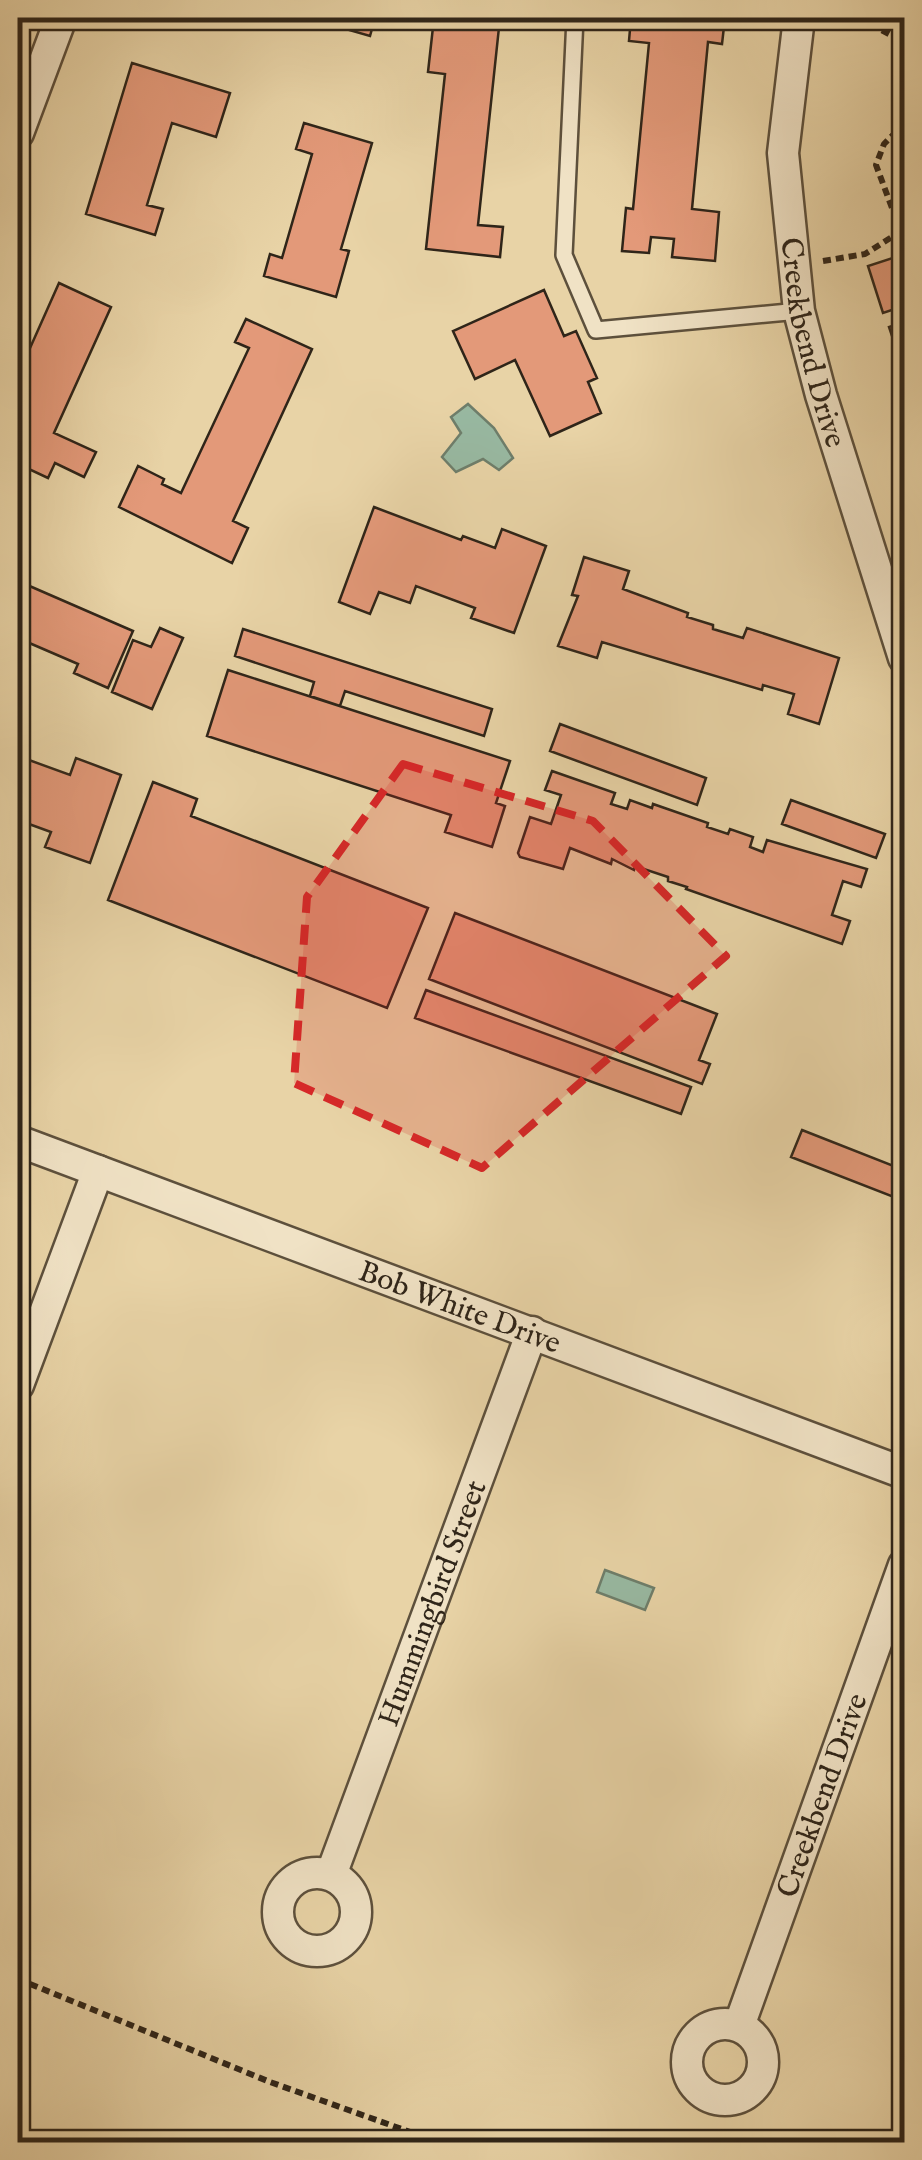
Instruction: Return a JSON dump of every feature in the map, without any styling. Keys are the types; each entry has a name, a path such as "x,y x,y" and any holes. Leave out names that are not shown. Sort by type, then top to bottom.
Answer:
{"street":[{"path":"18,132 61,18"},
{"name":"Creekbend Drive","path":"799,18 783,154 799,312 821,396 904,658"},
{"name":"Bob White Drive","path":"18,1140 904,1473"},
{"path":"18,1385 98,1171"},
{"name":"Hummingbird Street","path":"331,1875 532,1332"},
{"name":"Creekbend Drive","path":"739,2026 904,1565"}],"lane":[{"path":"575,18 564,255 596,330 799,312"}],"path":[{"path":"859,18 904,42"},
{"path":"794,266 865,254 903,230 876,164 884,144 904,124"},
{"path":"18,1980 270,2082 438,2142"}],"highlighted area":[{"path":"403,764 593,821 726,956 482,1168 294,1083 307,897"}],"shaded area":[{"path":"468,404 494,428 513,458 499,470 483,459 456,472 442,457 461,433 451,417"},
{"path":"605,1570 654,1588 645,1610 597,1592"}],"building":[{"path":"330,18 375,18 370,36 328,24"},
{"path":"434,18 500,18 478,225 503,227 500,257 426,249 445,74 428,72"},
{"path":"631,18 725,18 722,44 708,42 692,209 719,212 715,261 672,257 674,239 651,237 649,253 622,251 626,208 633,209 649,43 629,41"},
{"path":"132,63 230,93 216,137 172,123 147,205 163,209 155,235 86,214"},
{"path":"304,123 372,143 341,249 349,251 336,297 264,276 270,254 282,258 312,154 296,149"},
{"path":"904,236 904,306 883,313 868,266 902,255 897,239"},
{"path":"59,283 111,307 54,433 96,452 84,477 55,463 48,478 18,464 18,375"},
{"path":"544,290 564,336 576,331 597,378 588,382 601,413 550,436 515,360 475,379 453,331"},
{"path":"246,319 312,349 233,521 248,528 232,563 119,507 138,466 181,493 249,348 235,342"},
{"path":"904,322 904,352 898,354 889,327"},
{"path":"374,507 461,540 463,536 495,548 502,529 546,546 514,633 471,618 475,608 416,586 410,603 379,592 370,614 339,602"},
{"path":"584,557 629,571 623,589 688,613 687,617 713,625 713,629 743,638 747,628 839,658 819,724 788,714 794,694 763,685 762,690 602,642 597,658 558,646 578,596 572,595"},
{"path":"18,581 133,631 108,688 74,673 78,664 27,642 24,649 18,646"},
{"path":"160,628 183,638 152,709 112,692 133,640 151,647"},
{"path":"243,629 492,709 484,736 345,691 340,706 310,696 314,682 235,656"},
{"path":"228,670 510,761 496,803 505,806 492,847 445,832 451,815 207,736"},
{"path":"560,724 706,778 697,805 550,751"},
{"path":"18,756 70,775 76,758 121,775 90,863 45,847 51,832 18,820"},
{"path":"552,771 615,793 611,804 627,809 630,800 652,808 653,804 728,834 730,829 753,837 750,847 763,852 767,840 867,869 861,887 843,881 832,915 850,921 842,944 612,859 611,864 570,848 563,869 520,857 530,817 551,824 561,795 545,790"},
{"path":"153,782 197,799 191,816 428,908 387,1008 108,900"},
{"path":"791,800 885,834 876,858 782,824"},
{"path":"455,913 717,1014 699,1060 710,1064 702,1084 429,979"},
{"path":"426,990 691,1087 681,1114 415,1018"},
{"path":"802,1130 904,1170 904,1201 791,1157"}]}
